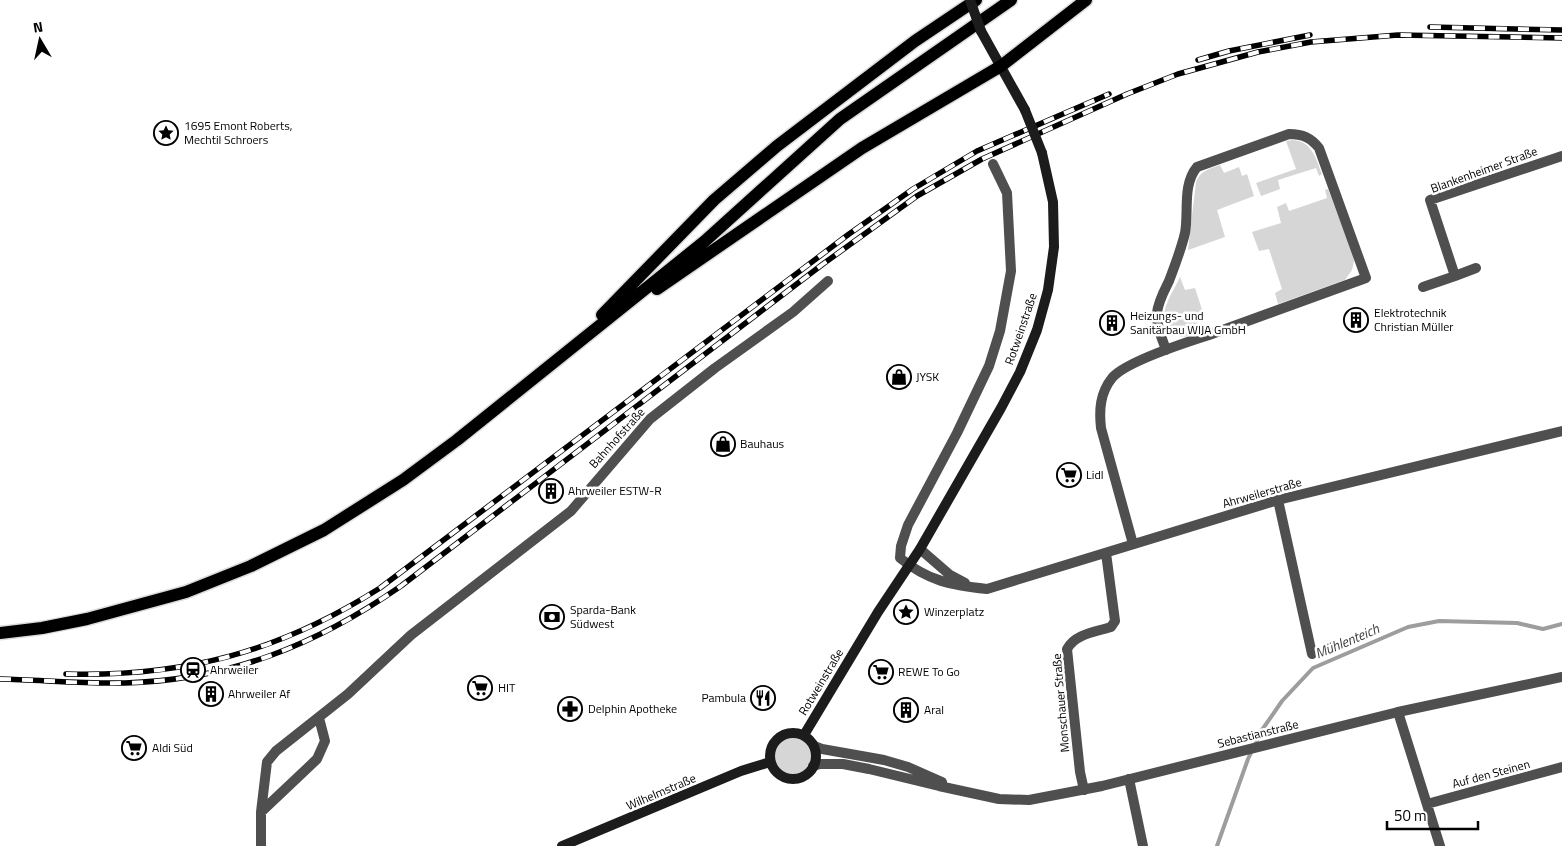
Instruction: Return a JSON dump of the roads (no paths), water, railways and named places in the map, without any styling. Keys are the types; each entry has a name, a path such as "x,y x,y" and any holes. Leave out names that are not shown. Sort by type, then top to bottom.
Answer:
{"main road":[{"name":"Rotweinstraße","path":"804,736 878,612 920,549 1001,408 1020,372 1036,330 1048,290 1054,247 1053,202 1042,153 1024,110 982,31 970,0"},
{"path":"565,353 714,200 784,140 915,41 976,0"},
{"path":"0,633 42,628 87,619 186,592 251,566 316,534 419,468 457,440 705,241 840,118 1010,0"},
{"path":"565,353 862,148 1000,66 1028,47 1086,0"},
{"path":"789,733 804,736 814,746 816,757 813,766 809,773 802,777 794,779 779,775 770,762 771,747 781,736 789,733"},
{"name":"Wilhelmstraße","path":"562,846 741,771 770,762"}],"street":[{"path":"1133,544 1101,428 1099,409 1103,394 1113,377 1128,366 1166,350 1366,278 1319,148 1313,140 1303,135 1289,134 1198,168 1191,174 1185,232 1178,259 1158,305 1158,328 1166,350"},
{"name":"Blankenheimer Straße","path":"1455,276 1430,200 1562,156"},
{"name":"Rotweinstraße","path":"909,566 900,558 900,546 908,525 957,433 989,366 1000,331 1011,271 1007,193 993,164"},
{"path":"1424,287 1476,268"},
{"name":"Bahnhofstraße","path":"261,846 261,812 267,762 276,751 348,694 411,635 571,511 650,419 715,368 793,312 828,281"},
{"name":"Ahrweilerstraße","path":"909,566 927,577 943,582 987,589 1278,500 1562,432"},
{"path":"1278,500 1312,654"},
{"path":"920,549 950,575 973,587"},
{"name":"Monschauer Straße","path":"1084,790 1080,772 1067,649 1071,642 1078,637 1111,627 1115,621 1106,553"},
{"name":"Sebastianstraße","path":"813,766 820,764 843,764 999,799 1029,800 1084,790 1398,712 1562,677"},
{"path":"1398,712 1440,846"},
{"path":"261,812 317,759 326,742 319,718"},
{"name":"Sebastianstraße","path":"814,746 884,760 908,767 959,789"},
{"path":"881,771 884,760"},
{"name":"Auf den Steinen","path":"1427,804 1562,767"},
{"path":"1129,779 1143,846"}],"waterway":[{"name":"Mühlenteich","path":"1217,846 1248,759 1262,730 1282,701 1313,668 1408,627 1439,621 1517,623 1543,629 1562,624"}],"railway":[{"path":"1430,27 1562,30"},
{"path":"1198,60 1229,51 1310,35"},
{"path":"0,679 125,683 200,675 236,667 270,656 337,626 401,586 823,264 917,196 982,159 1127,94 1178,74 1258,52 1311,42 1398,35 1562,38"},
{"path":"66,674 110,674 151,671 191,665 230,656 268,644 305,629 342,610 380,588 849,234 913,189 977,151 1109,94"}],"place":[{"name":"1695 Emont Roberts, Mechtil Schroers","path":"166,133"},
{"name":"Elektrotechnik Christian Müller","path":"1356,320"},
{"name":"Heizungs- und Sanitärbau WIJA GmbH","path":"1112,323"},
{"name":"JYSK","path":"899,377"},
{"name":"Bauhaus","path":"723,444"},
{"name":"Lidl","path":"1069,475"},
{"name":"Ahrweiler ESTW-R","path":"551,491"},
{"name":"Winzerplatz","path":"906,612"},
{"name":"Sparda-Bank Südwest","path":"552,617"},
{"name":"Ahrweiler","path":"193,670"},
{"name":"REWE To Go","path":"881,672"},
{"name":"HIT","path":"480,688"},
{"name":"Ahrweiler Af","path":"211,694"},
{"name":"Pambula","path":"763,698"},
{"name":"Delphin Apotheke","path":"570,709"},
{"name":"Aral","path":"906,710"},
{"name":"Aldi Süd","path":"134,748"}]}
